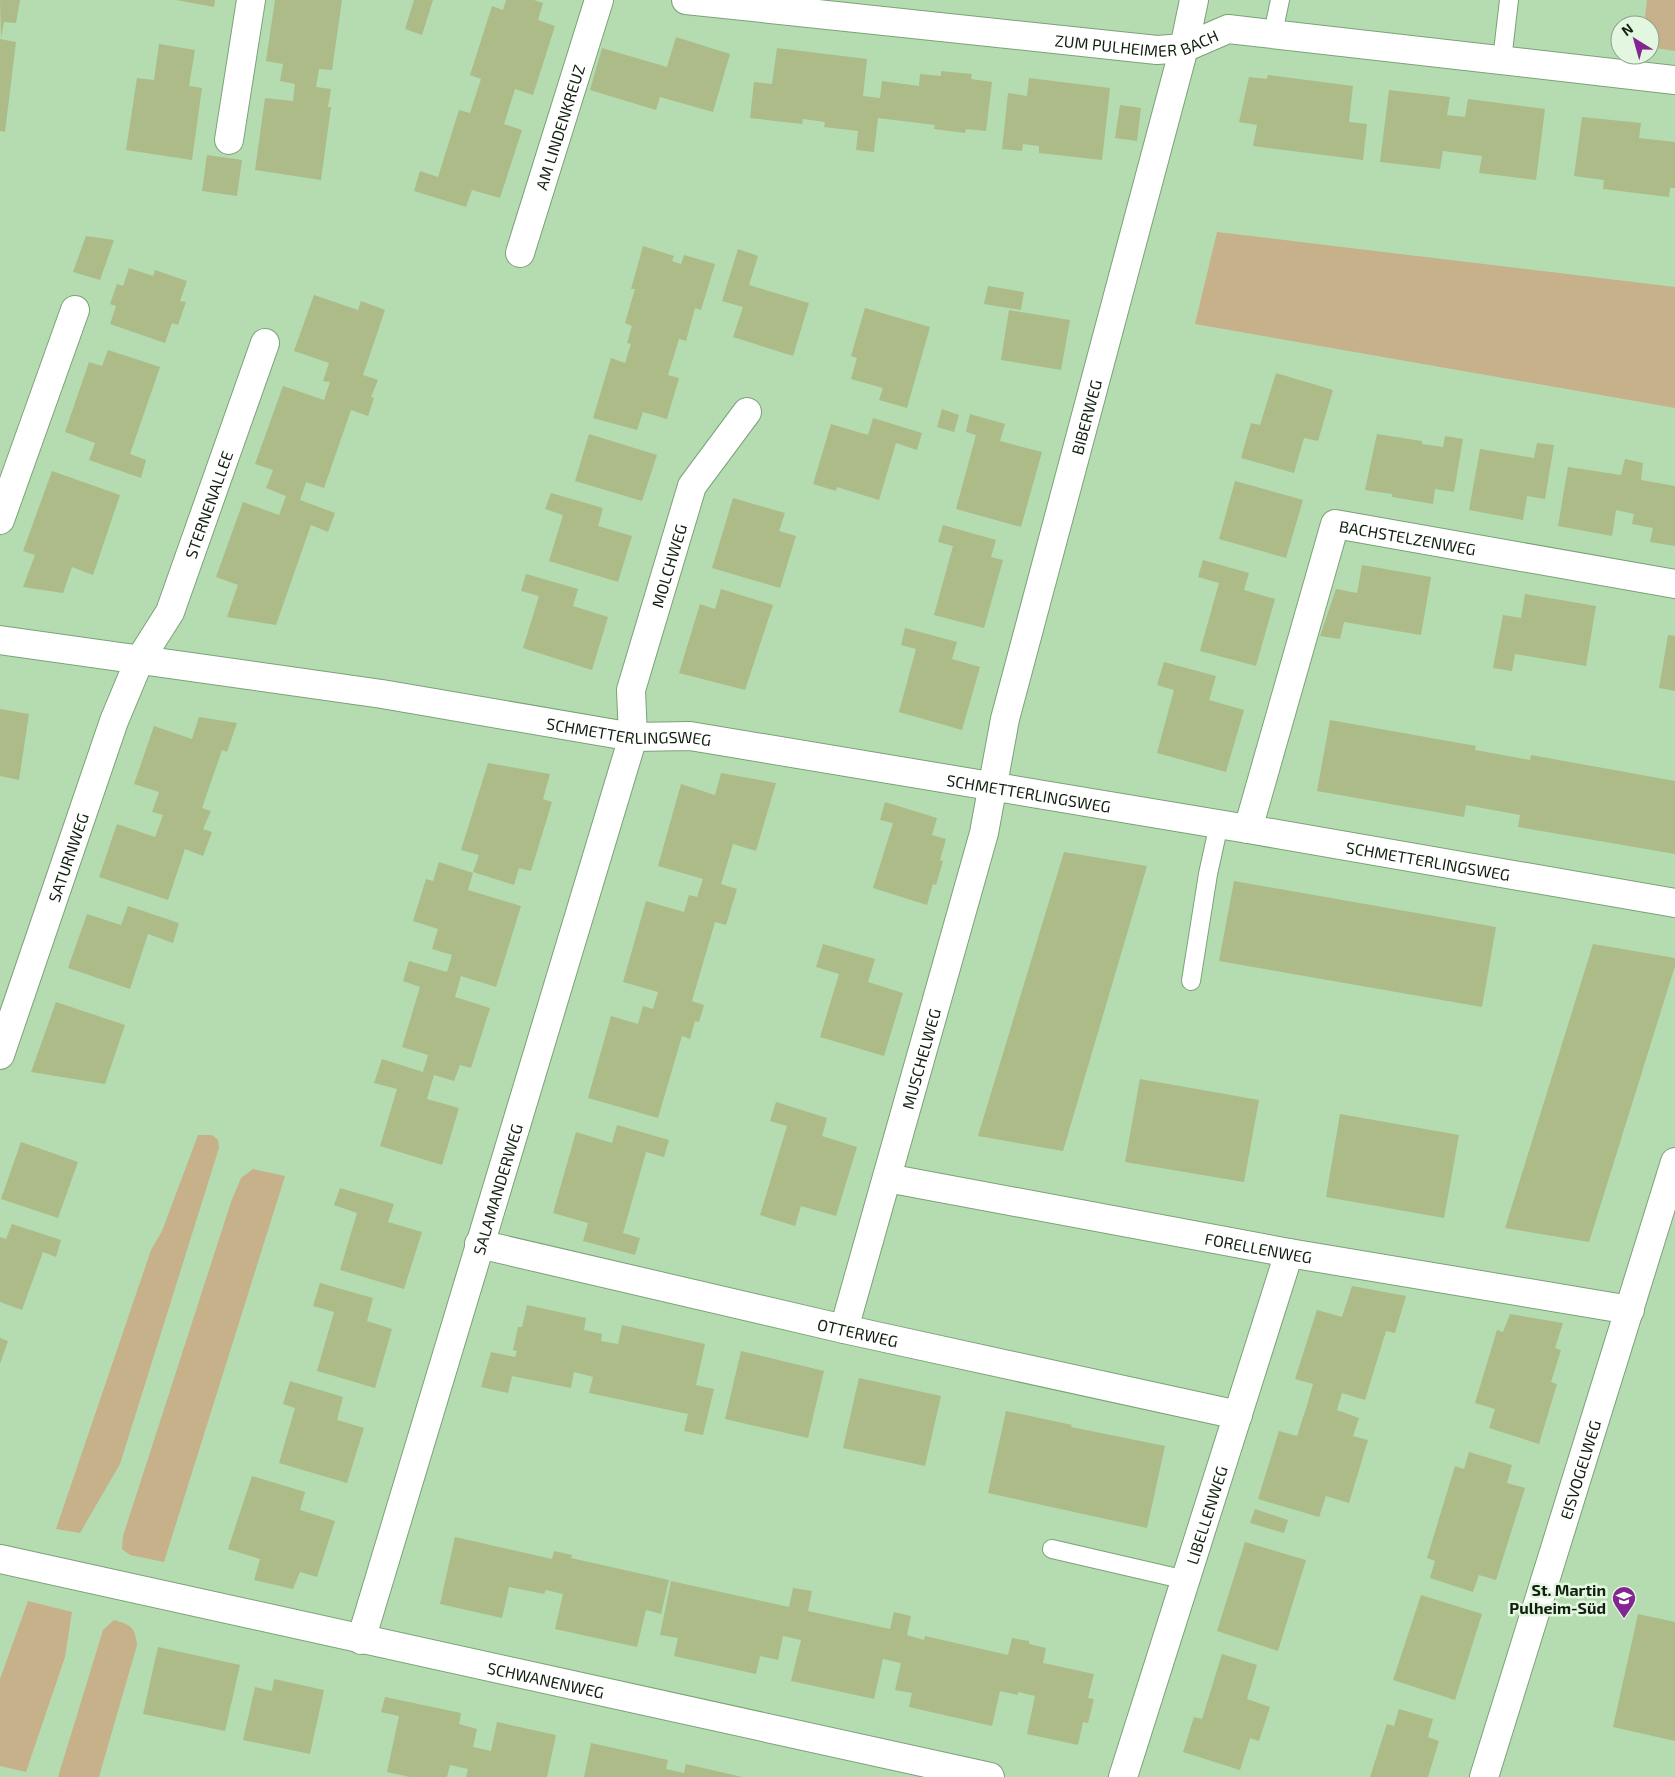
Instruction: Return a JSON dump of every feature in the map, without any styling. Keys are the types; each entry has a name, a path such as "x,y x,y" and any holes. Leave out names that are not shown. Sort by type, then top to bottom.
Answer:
{"street":[{"path":"229,140 251,0"},
{"name":"AM LINDENKREUZ","path":"520,253 599,0"},
{"name":"ZUM PULHEIMER BACH","path":"686,0 1157,50 1184,48 1228,29 1675,80"},
{"name":"BIBERWEG","path":"993,787 1005,718 1184,48 1194,0"},
{"path":"0,520 75,310"},
{"name":"STERNENALLEE","path":"139,661 170,612 265,343"},
{"name":"MOLCHWEG","path":"632,737 631,690 692,486 747,412"},
{"name":"BACHSTELZENWEG","path":"1248,829 1335,524 1675,584"},
{"path":"0,640 139,661"},
{"name":"SCHMETTERLINGSWEG","path":"139,661 382,694 632,737 690,736 1219,824 1675,903"},
{"name":"SATURNWEG","path":"2,1042 114,721 139,661"},
{"name":"SALAMANDERWEG","path":"361,1640 632,737"},
{"name":"MUSCHELWEG","path":"844,1329 984,833 993,787"},
{"name":"EISVOGELWEG","path":"1484,1777 1675,1162"},
{"name":"FORELLENWEG","path":"887,1178 1289,1253 1630,1310"},
{"name":"OTTERWEG","path":"479,1244 844,1329 1238,1415"},
{"name":"LIBELLENWEG","path":"1124,1777 1289,1253"},
{"name":"SCHWANENWEG","path":"0,1559 990,1777"}],"lane":[{"path":"1273,34 1280,0"},
{"path":"1502,60 1509,0"},
{"path":"1191,981 1208,874 1219,824"},
{"path":"1052,1549 1186,1580"}],"shaded area":[{"path":"1647,0 1675,0 1675,51 1660,49 1660,15 1645,15"},
{"path":"1217,232 1675,287 1675,408 1195,324"},
{"path":"198,1135 212,1135 218,1140 219,1148 120,1464 80,1533 56,1529 151,1250 162,1231"},
{"path":"253,1169 285,1176 164,1562 130,1555 122,1549 123,1536 231,1202 241,1178"},
{"path":"28,1601 72,1612 65,1657 26,1772 0,1766 0,1679"},
{"path":"114,1620 128,1625 133,1630 137,1645 99,1777 58,1777 103,1630"}],"building":[{"path":"0,0 20,0 16,23 4,22 1,38"},
{"path":"176,0 215,0 214,7"},
{"path":"275,0 342,0 332,70 319,69 316,87 331,89 328,107 331,107 321,180 255,170 265,98 293,101 295,84 280,81 283,64 266,61"},
{"path":"414,0 433,0 422,35 405,29"},
{"path":"506,0 534,0 543,3 538,20 555,26 533,95 515,89 504,124 522,130 500,198 472,190 466,207 414,191 420,171 438,177 459,110 470,113 481,79 470,75 492,6 503,10"},
{"path":"676,37 730,54 713,112 660,97 656,110 590,90 602,48 667,67"},
{"path":"0,39 16,42 5,132 0,131"},
{"path":"159,44 195,50 189,86 202,88 192,160 126,150 137,78 154,80"},
{"path":"777,48 867,59 863,96 880,98 882,81 919,86 920,74 941,76 941,71 972,74 971,79 992,82 986,131 966,129 965,133 934,129 935,125 878,118 874,152 856,150 858,131 824,127 825,122 803,119 802,124 750,118 754,82 772,84"},
{"path":"1268,75 1353,86 1349,122 1367,124 1363,160 1253,146 1257,125 1239,122 1249,77 1267,79"},
{"path":"1029,78 1110,88 1102,160 1039,153 1039,146 1023,144 1022,151 1002,149 1008,93 1027,96"},
{"path":"1389,90 1450,97 1447,115 1465,117 1468,99 1545,109 1536,180 1479,173 1482,156 1443,151 1440,169 1380,162"},
{"path":"1120,105 1141,108 1137,141 1115,138"},
{"path":"1582,117 1641,123 1639,138 1675,142 1675,188 1670,188 1669,197 1603,189 1604,180 1574,176"},
{"path":"207,155 242,160 237,196 202,191"},
{"path":"86,236 114,240 100,280 73,272"},
{"path":"643,246 674,256 672,261 681,264 684,255 715,264 701,310 695,308 686,341 679,339 668,375 679,378 667,419 643,412 637,430 593,418 611,358 625,363 631,344 627,343 632,326 625,323 635,289 631,289"},
{"path":"738,249 758,256 749,285 809,303 793,356 733,337 743,307 722,301"},
{"path":"129,268 153,276 155,270 187,281 180,301 186,302 178,325 172,323 165,343 110,324 116,306 110,304 117,284 123,286"},
{"path":"988,286 1024,292 1021,310 984,304"},
{"path":"314,295 358,310 361,301 385,310 363,375 378,380 371,397 374,398 368,416 351,410 324,488 306,482 300,500 335,513 328,532 311,525 276,625 227,617 238,585 216,577 243,502 279,515 286,496 266,488 273,470 255,464 283,386 324,400 330,382 323,381 329,363 294,351"},
{"path":"865,308 930,327 907,408 879,400 883,388 851,379 857,358 851,356"},
{"path":"1009,310 1070,320 1061,370 1001,360"},
{"path":"108,350 160,367 130,454 146,460 141,478 89,460 95,443 65,432 89,362 102,366"},
{"path":"1276,373 1333,390 1318,441 1304,438 1294,473 1241,458 1251,423 1260,425"},
{"path":"942,409 959,415 954,432 937,427"},
{"path":"970,414 1005,424 1000,441 1042,452 1021,527 956,509 976,435 966,432"},
{"path":"873,418 922,433 917,450 896,443 879,500 837,487 836,491 813,484 831,424 868,435"},
{"path":"589,434 657,455 642,501 575,481"},
{"path":"1377,434 1422,441 1422,444 1443,447 1445,436 1463,439 1454,492 1435,489 1433,504 1392,497 1392,494 1365,490"},
{"path":"1537,443 1554,445 1545,499 1527,496 1523,520 1469,510 1480,449 1534,458"},
{"path":"1625,459 1643,463 1641,480 1675,486 1675,546 1650,542 1653,528 1632,524 1634,514 1616,510 1612,536 1558,526 1568,467 1621,475"},
{"path":"52,471 120,495 93,575 72,567 63,593 23,587 35,555 23,551"},
{"path":"1235,481 1303,500 1286,558 1219,539"},
{"path":"551,493 603,508 598,526 632,536 618,582 549,561 563,515 545,509"},
{"path":"733,498 785,513 779,531 796,536 780,588 712,568"},
{"path":"943,525 996,540 991,557 1003,560 984,628 934,615 953,546 938,542"},
{"path":"1203,560 1249,573 1244,590 1275,599 1256,666 1200,651 1219,583 1198,577"},
{"path":"1362,565 1431,577 1421,635 1344,622 1340,639 1320,636 1336,589 1357,593"},
{"path":"526,574 578,589 573,606 608,617 592,670 523,648 539,596 521,591"},
{"path":"721,589 773,605 745,690 679,673 700,604 715,609"},
{"path":"1525,594 1596,606 1586,666 1515,654 1512,671 1493,668 1503,615 1521,618"},
{"path":"905,628 957,642 952,659 980,667 962,730 899,712 916,649 901,645"},
{"path":"1668,635 1675,636 1675,691 1659,688"},
{"path":"1164,662 1216,676 1209,700 1244,710 1226,772 1157,753 1174,690 1157,685"},
{"path":"0,709 29,714 19,780 0,776"},
{"path":"199,717 237,723 227,752 222,750 202,808 211,811 203,829 212,832 203,856 185,849 168,900 99,877 117,824 155,837 163,815 152,812 159,792 134,784 154,726 192,739"},
{"path":"1330,720 1476,746 1475,750 1530,760 1531,755 1675,781 1675,854 1518,827 1520,815 1466,805 1464,817 1317,791"},
{"path":"488,763 550,774 543,799 552,802 531,871 519,868 514,885 473,872 479,855 461,850"},
{"path":"721,773 776,783 756,851 733,844 721,884 737,889 726,925 715,922 692,1001 704,1005 699,1022 695,1021 690,1039 682,1036 658,1118 588,1098 611,1016 638,1024 643,1006 653,1009 658,992 623,982 646,901 684,912 689,895 697,897 703,879 658,866 681,784 715,795"},
{"path":"885,802 937,818 932,835 946,839 940,860 943,861 936,885 933,884 927,905 873,888 893,823 880,820"},
{"path":"1064,852 1147,866 1063,1151 978,1136"},
{"path":"439,862 473,873 468,890 521,906 496,987 461,976 455,997 490,1008 471,1068 460,1065 454,1081 434,1075 427,1099 459,1108 442,1165 380,1146 397,1089 374,1083 382,1059 423,1072 428,1055 402,1047 420,987 403,981 409,961 447,972 452,955 432,949 438,929 413,921 426,879 433,881"},
{"path":"1234,881 1496,927 1482,1007 1219,961"},
{"path":"128,906 179,923 173,943 148,934 130,989 68,968 87,914 121,925"},
{"path":"823,944 875,959 868,982 903,993 884,1056 820,1037 839,974 816,967"},
{"path":"1593,944 1675,958 1675,966 1589,1242 1505,1228"},
{"path":"56,1002 125,1025 105,1084 31,1072"},
{"path":"1140,1079 1259,1100 1244,1182 1125,1162"},
{"path":"776,1102 827,1118 822,1136 857,1147 836,1216 801,1206 795,1226 760,1215 787,1126 770,1121"},
{"path":"1340,1114 1459,1135 1444,1218 1326,1197"},
{"path":"617,1125 669,1140 664,1157 646,1152 623,1233 640,1238 635,1255 583,1241 588,1223 553,1213 576,1132 612,1143"},
{"path":"21,1142 78,1162 58,1218 1,1199"},
{"path":"340,1188 394,1204 388,1222 422,1232 404,1289 340,1270 357,1213 334,1205"},
{"path":"12,1224 61,1240 56,1257 43,1252 22,1310 0,1302 0,1237 6,1239"},
{"path":"320,1283 373,1298 367,1321 392,1329 375,1388 317,1371 334,1312 313,1306"},
{"path":"1352,1286 1406,1296 1395,1333 1386,1331 1365,1400 1342,1393 1337,1410 1359,1418 1353,1436 1368,1440 1349,1503 1326,1496 1319,1517 1258,1499 1279,1431 1297,1436 1308,1402 1313,1384 1295,1379 1317,1310 1342,1317"},
{"path":"527,1305 586,1318 584,1330 602,1334 601,1341 618,1344 622,1325 705,1344 696,1385 714,1389 703,1435 684,1431 688,1414 589,1393 593,1377 574,1372 571,1388 512,1376 508,1393 481,1387 491,1352 515,1357 517,1351 513,1350 518,1327 522,1327"},
{"path":"1510,1314 1563,1323 1555,1348 1561,1350 1551,1382 1557,1384 1539,1444 1489,1428 1495,1409 1475,1403 1497,1330 1503,1332"},
{"path":"0,1338 8,1341 0,1364"},
{"path":"741,1351 824,1371 808,1438 725,1419"},
{"path":"859,1378 941,1396 925,1466 843,1448"},
{"path":"290,1381 343,1397 337,1420 364,1428 347,1483 279,1463 295,1408 283,1404"},
{"path":"1006,1411 1072,1425 1071,1427 1165,1446 1147,1528 988,1493"},
{"path":"1469,1452 1512,1465 1507,1483 1525,1488 1496,1580 1479,1575 1473,1592 1430,1578 1435,1561 1427,1558 1455,1466 1464,1469"},
{"path":"252,1476 305,1492 300,1510 335,1521 317,1577 300,1572 293,1589 254,1580 260,1559 228,1549"},
{"path":"1255,1509 1288,1520 1284,1533 1250,1523"},
{"path":"455,1537 552,1559 554,1551 572,1555 571,1558 669,1580 661,1614 646,1610 637,1647 555,1629 563,1594 546,1590 544,1594 509,1587 502,1618 440,1604"},
{"path":"1245,1542 1306,1560 1278,1651 1217,1631"},
{"path":"671,1581 789,1607 793,1588 812,1591 808,1611 890,1629 894,1612 911,1616 907,1635 924,1640 925,1636 1008,1655 1012,1638 1029,1641 1029,1644 1046,1648 1043,1663 1094,1674 1088,1698 1094,1699 1088,1723 1083,1722 1078,1745 1027,1734 1035,1696 1018,1692 1018,1695 1000,1691 992,1726 909,1707 912,1693 895,1690 901,1663 883,1659 874,1699 791,1681 801,1640 783,1636 778,1660 760,1656 756,1674 674,1656 678,1638 660,1635"},
{"path":"1421,1595 1482,1614 1455,1700 1393,1680"},
{"path":"1638,1614 1675,1622 1675,1741 1613,1727"},
{"path":"158,1647 240,1665 225,1731 143,1714"},
{"path":"1222,1654 1257,1665 1247,1699 1270,1707 1259,1741 1250,1738 1240,1770 1183,1752 1194,1717 1202,1719"},
{"path":"274,1679 324,1690 310,1754 243,1740 255,1687 272,1691"},
{"path":"385,1697 461,1713 459,1724 477,1729 473,1747 491,1751 497,1722 556,1735 547,1777 466,1777 468,1769 450,1765 447,1777 410,1777 387,1772 399,1716 381,1712"},
{"path":"1399,1709 1433,1719 1428,1737 1439,1741 1428,1777 1370,1777 1387,1724 1394,1726"},
{"path":"591,1743 668,1760 666,1769 684,1773 686,1764 742,1777 584,1777"}],"place":[{"name":"St. Martin Pulheim-Süd","path":"1624,1619"}]}
